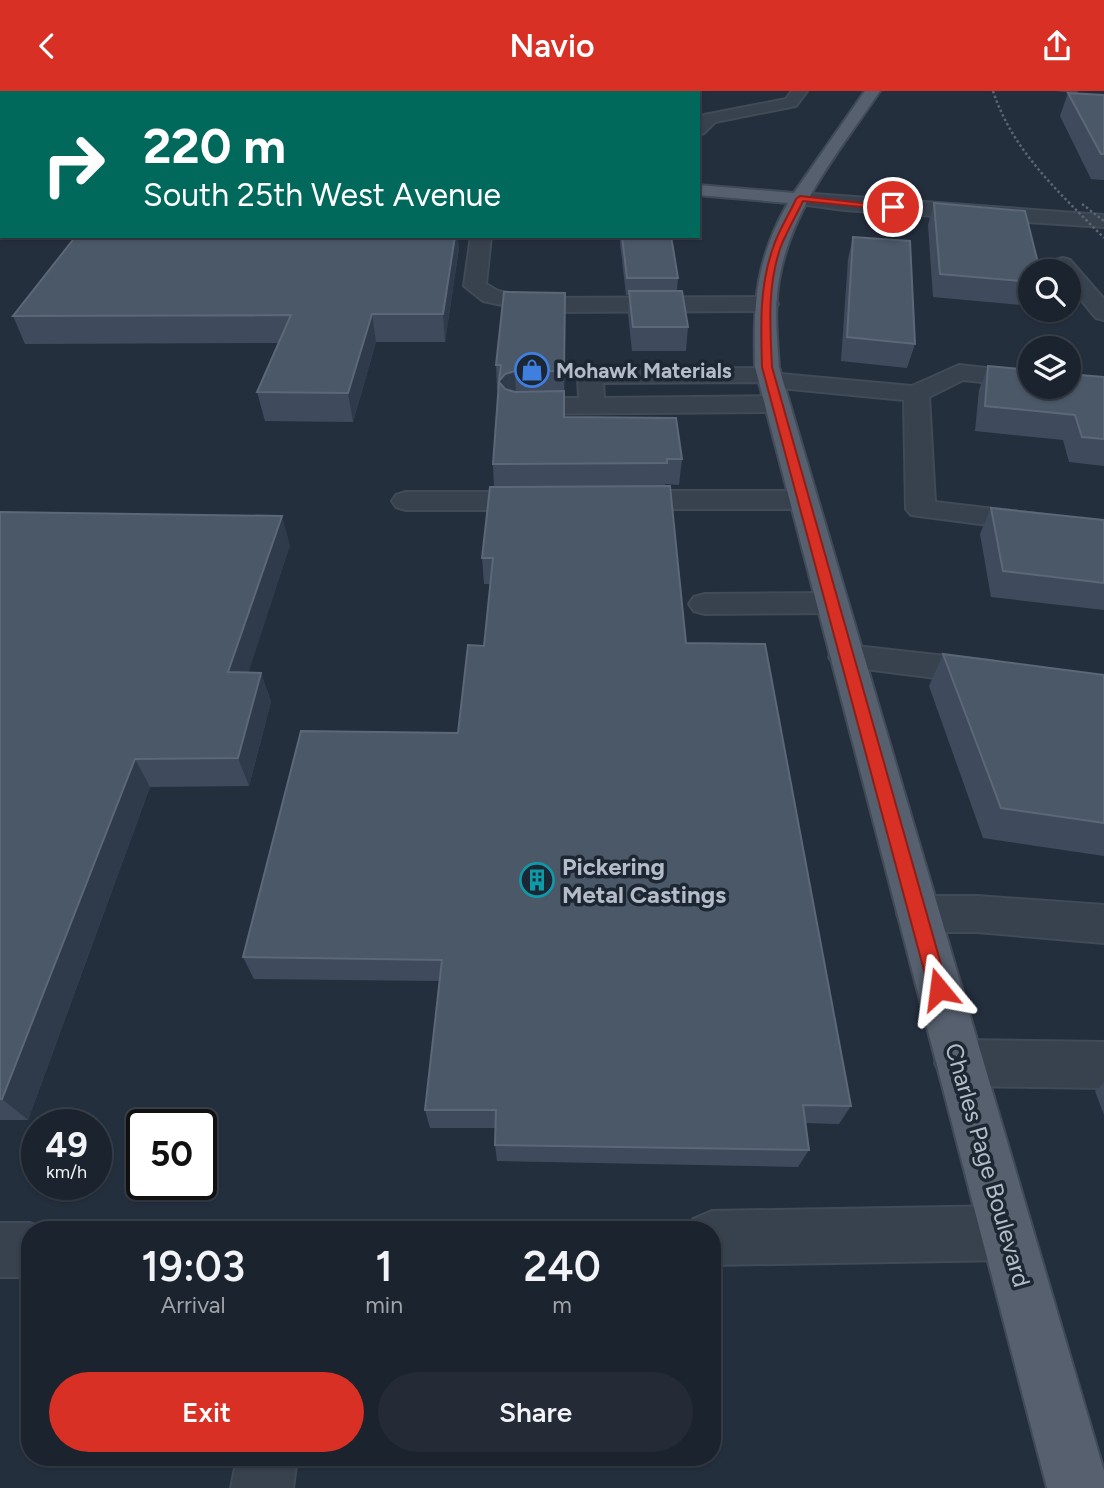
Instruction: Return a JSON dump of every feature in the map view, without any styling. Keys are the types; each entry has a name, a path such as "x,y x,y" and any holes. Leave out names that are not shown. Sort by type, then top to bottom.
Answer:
{"main road":[{"name":"Charles Page Boulevard","path":"873,91 800,199 777,246 768,281 765,334 772,387 1078,1488"},
{"path":"700,190 800,199"}],"street":[{"path":"700,128 710,118 791,103 800,91"},
{"path":"800,199 1104,221"},
{"path":"481,238 475,286 491,296 536,305 767,304"},
{"path":"1081,286 1104,313"},
{"path":"516,406 592,405 772,387 916,394 960,372 1018,379"},
{"path":"916,394 921,509 1104,531"},
{"path":"406,501 802,500"},
{"path":"705,604 830,603"},
{"path":"846,657 1025,677"},
{"path":"918,914 977,914 1104,925"},
{"path":"959,1063 1104,1065"},
{"path":"721,1238 1006,1233"},
{"path":"0,1251 21,1250"},
{"path":"262,1488 266,1466"}],"building":[{"path":"1068,93 1104,95 1104,154 1101,154"},
{"path":"934,203 1025,211 1037,259 1018,259 1018,281 940,274"},
{"path":"853,237 910,241 915,344 847,337"},
{"path":"74,238 455,238 443,314 372,314 348,393 257,392 291,315 13,316"},
{"path":"622,238 671,238 678,278 627,278"},
{"path":"629,291 682,291 688,327 633,327"},
{"path":"504,292 565,293 564,371 515,371 505,374 499,381 501,365 496,365"},
{"path":"988,366 1018,369 1018,399 1081,399 1081,375 1104,377 1104,439 1082,437 1075,415 985,406"},
{"path":"499,382 505,389 515,392 564,391 564,417 676,418 682,459 667,459 667,463 493,464"},
{"name":"Pickering Metal Castings","path":"670,486 686,643 765,644 851,1106 803,1105 809,1150 495,1145 496,1110 425,1110 442,960 243,957 301,731 458,733 468,645 484,646 493,558 482,558 490,487"},
{"path":"991,508 1104,520 1104,583 1003,571"},
{"path":"0,512 282,516 228,672 261,673 238,758 135,759 2,1099 0,1099"},
{"path":"943,654 1104,675 1104,823 1001,808"}],"railway":[{"path":"993,91 1002,113 1025,152 1055,188 1104,238"},
{"path":"1082,204 1104,221"}],"place":[{"name":"Mohawk Materials","path":"532,370"},
{"name":"Pickering Metal Castings","path":"537,880"}],"route":[{"path":"893,207 800,199 777,246 768,281 765,323 767,367 939,989"}]}
